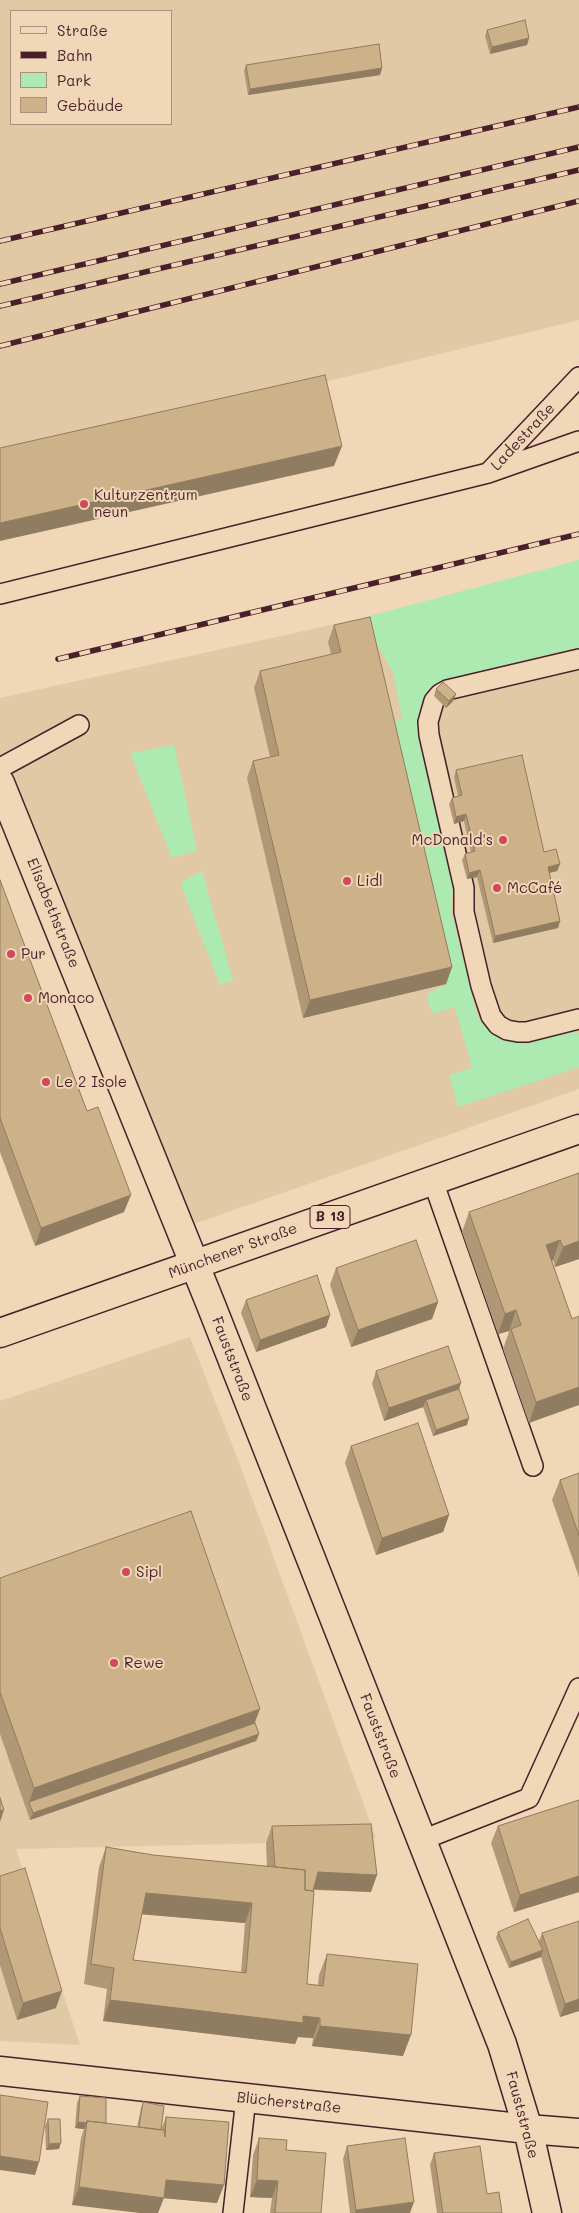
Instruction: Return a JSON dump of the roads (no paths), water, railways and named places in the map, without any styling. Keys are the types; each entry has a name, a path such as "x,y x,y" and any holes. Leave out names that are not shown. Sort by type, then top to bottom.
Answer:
{"street":[{"name":"Elisabethstraße","path":"0,783 195,1265"},
{"name":"Münchener Straße","path":"0,1333 579,1129"},
{"name":"Fauststraße","path":"195,1265 502,2044 528,2130 547,2213"},
{"name":"Blücherstraße","path":"0,2071 528,2130 579,2133"}],"lane":[{"name":"Ladestraße","path":"488,473 579,377"},
{"name":"Ladestraße","path":"488,473 579,441"},
{"path":"0,594 488,473"},
{"path":"579,659 447,690 434,701 428,722 429,735 464,888 464,912 481,986 491,1016 507,1030 518,1032 527,1032 579,1019"},
{"path":"0,768 79,725"},
{"path":"433,1181 533,1466"},
{"path":"422,1840 529,1798 579,1688"},
{"path":"233,2213 246,2098"}],"railway":[{"path":"0,241 579,107"},
{"path":"0,284 579,147"},
{"path":"0,306 579,170"},
{"path":"0,346 579,201"},
{"path":"58,659 579,534"}],"place":[{"name":"Kulturzentrum neun","path":"84,504"},
{"name":"McDonald's","path":"503,840"},
{"name":"Lidl","path":"347,881"},
{"name":"McCafé","path":"497,888"},
{"name":"Pur","path":"11,954"},
{"name":"Monaco","path":"28,998"},
{"name":"Le 2 Isole","path":"46,1082"},
{"name":"Sipl","path":"126,1572"},
{"name":"Rewe","path":"114,1663"}]}
